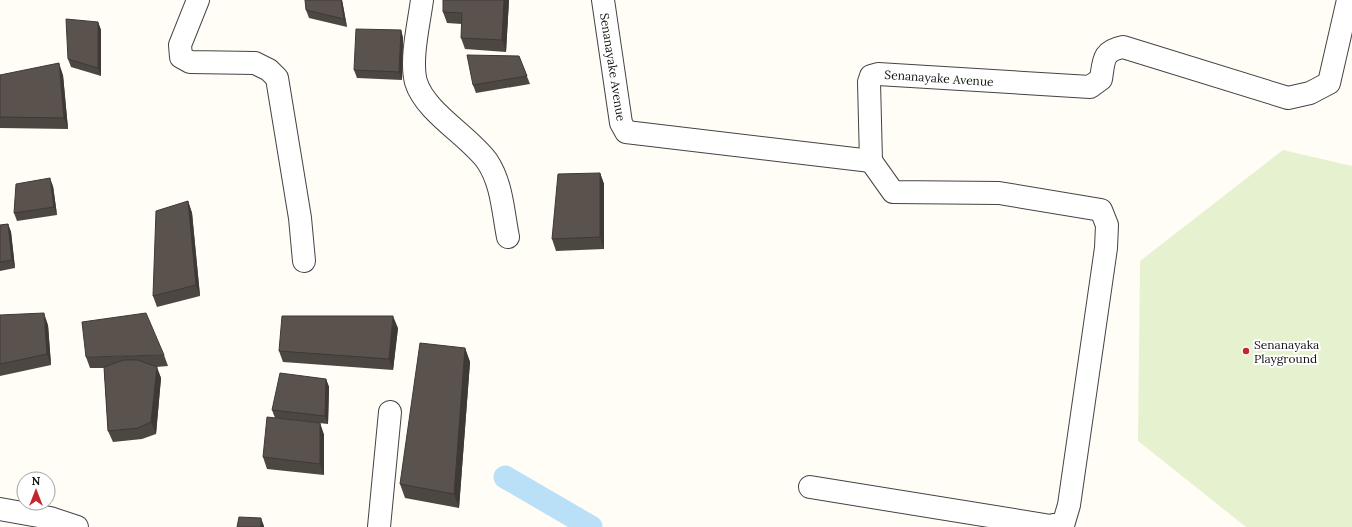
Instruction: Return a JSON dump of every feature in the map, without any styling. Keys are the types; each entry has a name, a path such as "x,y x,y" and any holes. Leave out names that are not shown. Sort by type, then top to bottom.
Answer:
{"street":[{"path":"198,0 180,45 181,57 190,62 255,63 269,70 277,78 300,218 304,261"},
{"path":"422,0 414,64 416,82 424,98 487,161 498,185 508,237"},
{"name":"Senanayake Avenue","path":"603,0 621,123 626,132 871,161 869,82 871,76 878,74 1090,87 1101,79 1105,57 1112,49 1123,47 1288,98 1310,93 1329,83 1348,0"},
{"path":"810,487 1050,526 1064,522 1069,505 1106,248 1108,225 1101,210 999,193 893,192 871,161"},
{"path":"379,527 390,412"},
{"path":"0,509 50,518 77,527"}],"green space":[{"name":"Senanayaka Playground","path":"1283,150 1352,166 1352,527 1246,527 1138,441 1140,261"}],"building":[{"path":"305,0 341,0 344,19 306,10"},
{"path":"443,0 504,0 502,40 461,38 462,13 443,12"},
{"path":"66,19 98,22 98,68 68,59"},
{"path":"356,29 401,30 399,72 354,70"},
{"path":"467,55 519,56 527,76 473,85"},
{"path":"59,63 64,118 0,117 0,75"},
{"path":"600,173 600,237 552,239 558,174"},
{"path":"50,178 54,207 14,213 16,184"},
{"path":"188,201 196,285 153,296 156,211"},
{"path":"8,224 12,260 0,262 0,225"},
{"path":"44,313 47,354 0,364 0,315"},
{"path":"146,313 164,355 86,357 82,322"},
{"path":"282,316 393,316 389,359 279,351"},
{"path":"420,343 465,348 454,494 400,484"},
{"path":"124,360 138,360 157,367 151,422 138,428 108,431 104,367"},
{"path":"280,373 326,379 325,416 272,410"},
{"path":"267,417 320,423 320,464 263,457"},
{"path":"239,517 261,518 261,527 237,527"}],"waterway":[{"path":"505,477 591,527"}],"place":[{"name":"Senanayaka Playground","path":"1246,351"}]}
